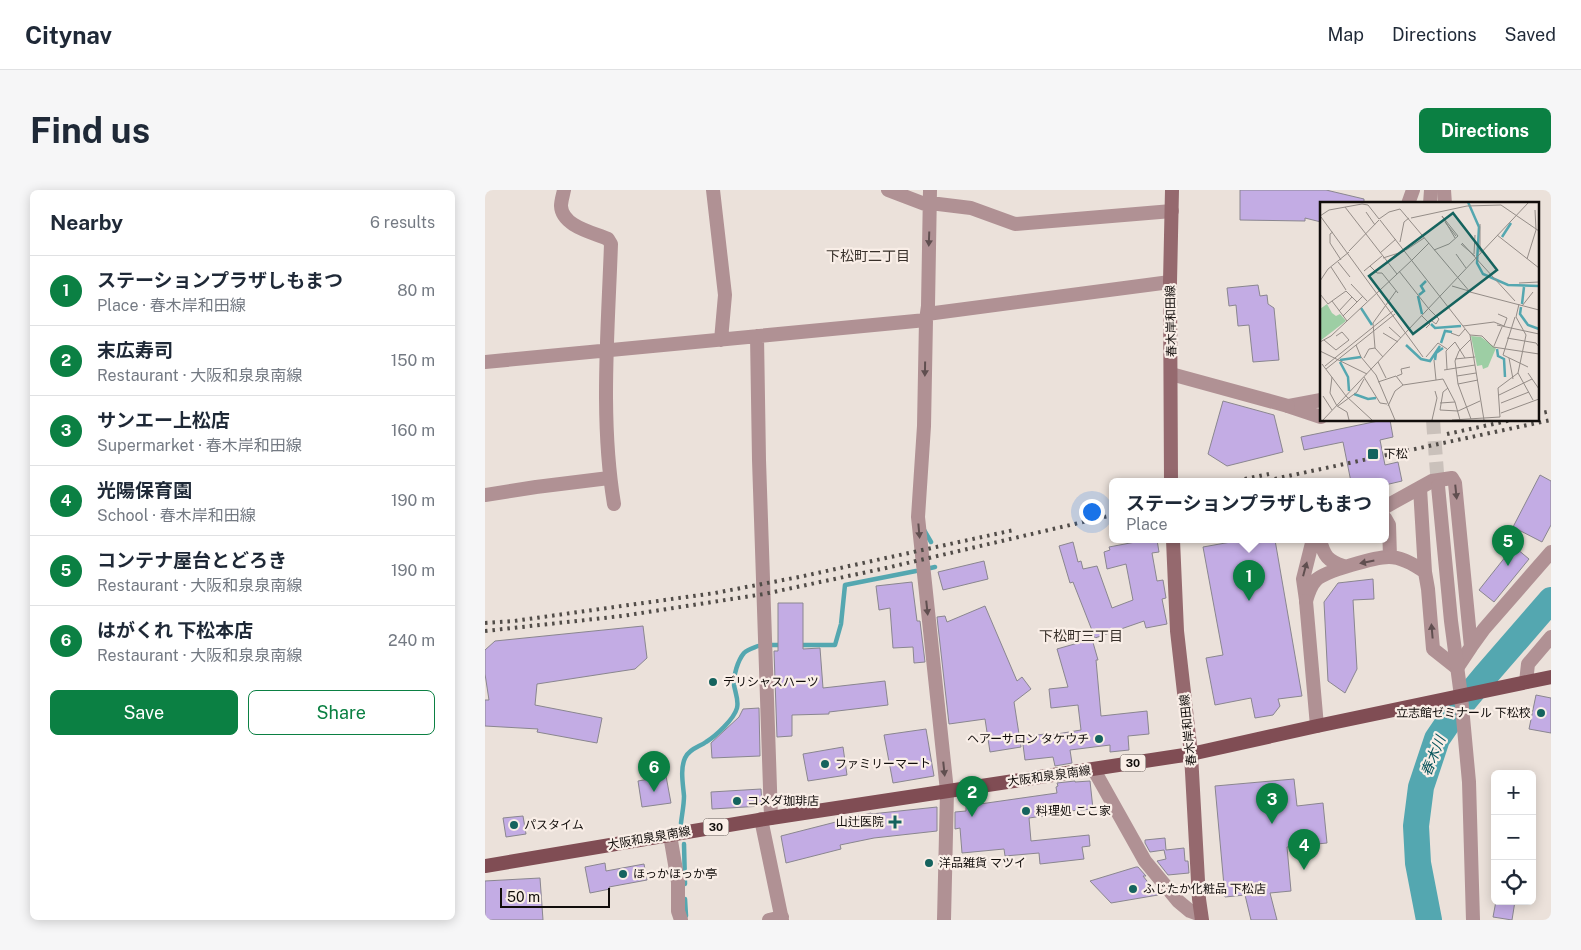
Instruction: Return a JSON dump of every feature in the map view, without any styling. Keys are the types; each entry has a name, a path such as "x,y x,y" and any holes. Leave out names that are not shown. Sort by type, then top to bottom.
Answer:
{"main road":[{"name":"春木岸和田線","path":"1171,478 1170,282 1172,190"},
{"name":"春木岸和田線","path":"1173,543 1177,631 1191,754 1201,917"},
{"name":"大阪和泉泉南線","path":"485,866 766,818 1191,754 1551,677"}],"street":[{"path":"564,190 561,205 563,216 569,223 608,239 611,244 606,420 609,478 614,504"},
{"path":"713,190 725,295 721,340"},
{"path":"889,190 971,208 1015,224 1172,211"},
{"path":"1409,202 1413,190"},
{"path":"930,200 924,426 918,517 947,791 944,920"},
{"path":"485,362 721,340 926,317 1170,282"},
{"path":"757,336 766,818 778,919"},
{"path":"1171,374 1320,417"},
{"path":"1288,406 1320,400"},
{"path":"485,495 609,478"},
{"path":"1389,505 1431,481 1452,478 1455,483 1471,647"},
{"path":"1438,486 1469,782 1473,920"},
{"path":"1420,488 1425,572 1433,649 1458,671"},
{"path":"1389,525 1390,557"},
{"path":"1312,543 1303,579 1317,726"},
{"path":"1321,543 1326,557 1343,566"},
{"path":"1458,671 1471,647 1484,629 1551,552"},
{"path":"1306,601 1315,580 1343,566 1390,557 1413,564 1425,572"},
{"path":"1526,682 1528,664 1551,637"},
{"path":"1094,770 1145,862 1178,901 1201,917"},
{"path":"669,835 678,882 678,911 681,920"}],"building":[{"path":"1240,190 1326,190 1364,199 1364,202 1320,202 1320,222 1305,218 1305,221 1240,220"},
{"path":"1258,285 1260,296 1267,295 1268,304 1274,308 1279,360 1253,362 1249,325 1238,326 1236,305 1229,306 1227,288"},
{"path":"1223,401 1274,415 1283,452 1227,466 1208,454"},
{"path":"1378,421 1390,421 1393,437 1380,440 1385,465 1398,462 1402,481 1389,484 1389,478 1350,478 1343,442 1304,450 1301,437"},
{"path":"1540,475 1551,481 1551,525 1542,542 1513,527"},
{"path":"1073,542 1078,562 1081,561 1083,569 1097,566 1112,608 1133,600 1126,564 1107,569 1104,552 1110,550 1109,547 1130,543 1158,543 1159,552 1152,553 1157,581 1163,580 1166,598 1162,599 1167,624 1146,628 1144,621 1095,638 1073,582 1070,583 1059,546"},
{"path":"1225,543 1276,543 1302,696 1278,699 1280,706 1273,715 1255,718 1251,698 1215,705 1206,658 1223,655 1203,547"},
{"path":"1511,544 1529,559 1494,602 1479,590 1506,556 1503,554"},
{"path":"984,561 988,579 943,590 938,572"},
{"path":"1373,579 1374,599 1353,600 1357,669 1345,693 1328,681 1324,602 1338,583"},
{"path":"912,582 917,621 920,621 925,662 914,663 913,647 893,648 890,608 879,610 876,586"},
{"path":"778,603 803,603 803,649 820,648 823,688 885,681 888,705 829,712 829,714 792,715 792,736 777,737 774,651 778,651"},
{"path":"985,606 1017,681 1022,677 1031,689 1014,702 1021,747 990,752 985,719 949,724 937,617 945,616 947,622"},
{"path":"643,626 647,658 635,669 537,684 535,705 602,718 597,743 537,732 538,729 485,726 485,700 489,700 485,674 485,650 495,641"},
{"path":"1092,639 1098,660 1096,660 1101,716 1147,711 1149,734 1128,736 1129,750 1110,752 1110,745 1070,750 1072,763 1055,766 1053,757 1025,760 1022,737 1045,734 1045,736 1081,730 1078,705 1051,708 1049,689 1068,687 1057,649"},
{"name":"立志館ゼミナール 下松校","path":"1536,695 1551,698 1551,733 1529,729"},
{"path":"759,708 760,756 712,758 711,743 739,717 743,709"},
{"path":"926,729 934,776 893,783 884,735"},
{"name":"ファミリーマート","path":"843,747 847,775 808,781 803,754"},
{"path":"666,776 671,803 642,807 638,781"},
{"path":"1294,779 1297,806 1323,803 1327,843 1287,847 1291,891 1270,893 1277,920 1251,920 1245,895 1225,897 1215,786"},
{"path":"1090,781 1093,809 1057,812 1057,814 1029,818 1031,841 1089,835 1090,846 1082,847 1084,859 1040,864 1039,853 1005,856 1004,849 962,853 960,828 955,829 955,812 966,811 966,806 1057,793 1057,783"},
{"path":"761,789 762,806 712,809 711,792"},
{"path":"937,807 937,831 874,838 840,845 841,849 786,863 781,836 871,813"},
{"path":"523,816 526,834 506,837 503,818"},
{"path":"1165,838 1166,850 1184,848 1185,861 1188,861 1189,873 1168,875 1157,861 1166,859 1164,850 1150,852 1145,843 1145,840"},
{"path":"605,863 606,871 644,864 647,880 609,887 610,889 590,893 585,867"},
{"path":"1136,867 1146,876 1143,876 1158,895 1111,903 1090,881"},
{"path":"540,878 543,920 485,920 485,881"},
{"path":"1495,905 1514,905 1512,920 1493,917"}],"waterway":[{"path":"924,530 931,542"},
{"path":"926,569 935,567"},
{"path":"799,645 835,645 841,624 845,585 916,571"},
{"name":"春木川","path":"1429,920 1418,863 1416,826 1421,787 1437,739 1456,711 1551,600"},
{"path":"770,645 783,645"},
{"path":"681,823 684,796 683,762 692,750 715,736 732,717 737,708 734,681 738,664 744,653 758,646"},
{"path":"684,844 685,884"},
{"path":"685,899 686,916"}],"tunnel":[{"path":"1433,421 1438,486"}],"railway":[{"path":"1539,414 1551,411"},
{"path":"1279,478 1551,420"},
{"path":"1447,434 1507,421"},
{"path":"1250,478 1269,474"},
{"path":"485,631 622,616 764,594 886,568 1109,516"},
{"path":"485,623 514,621 715,593 799,577 1014,530"}],"place":[{"name":"下松","path":"1373,454"},
{"name":"コンテナ屋台とどろき","path":"1508,566"},
{"name":"ステーションプラザしもまつ","path":"1249,601"},
{"name":"デリシャスハーツ","path":"713,682"},
{"name":"立志館ゼミナール 下松校","path":"1541,713"},
{"name":"ヘアーサロン タケウチ","path":"1099,739"},
{"name":"ファミリーマート","path":"825,764"},
{"name":"はがくれ 下松本店","path":"654,792"},
{"name":"コメダ珈琲店","path":"737,801"},
{"name":"料理処 ここ家","path":"1026,811"},
{"name":"末広寿司","path":"972,817"},
{"name":"山辻医院","path":"895,822"},
{"name":"サンエー上松店","path":"1272,824"},
{"name":"パスタイム","path":"514,825"},
{"name":"洋品雑貨 マツイ","path":"929,863"},
{"name":"光陽保育園","path":"1304,870"},
{"name":"ほっかほっか亭","path":"623,874"},
{"name":"ふじたか化粧品 下松店","path":"1133,889"}],"district":[{"name":"下松町二丁目","path":"868,256"},
{"name":"下松町三丁目","path":"1081,636"}]}
